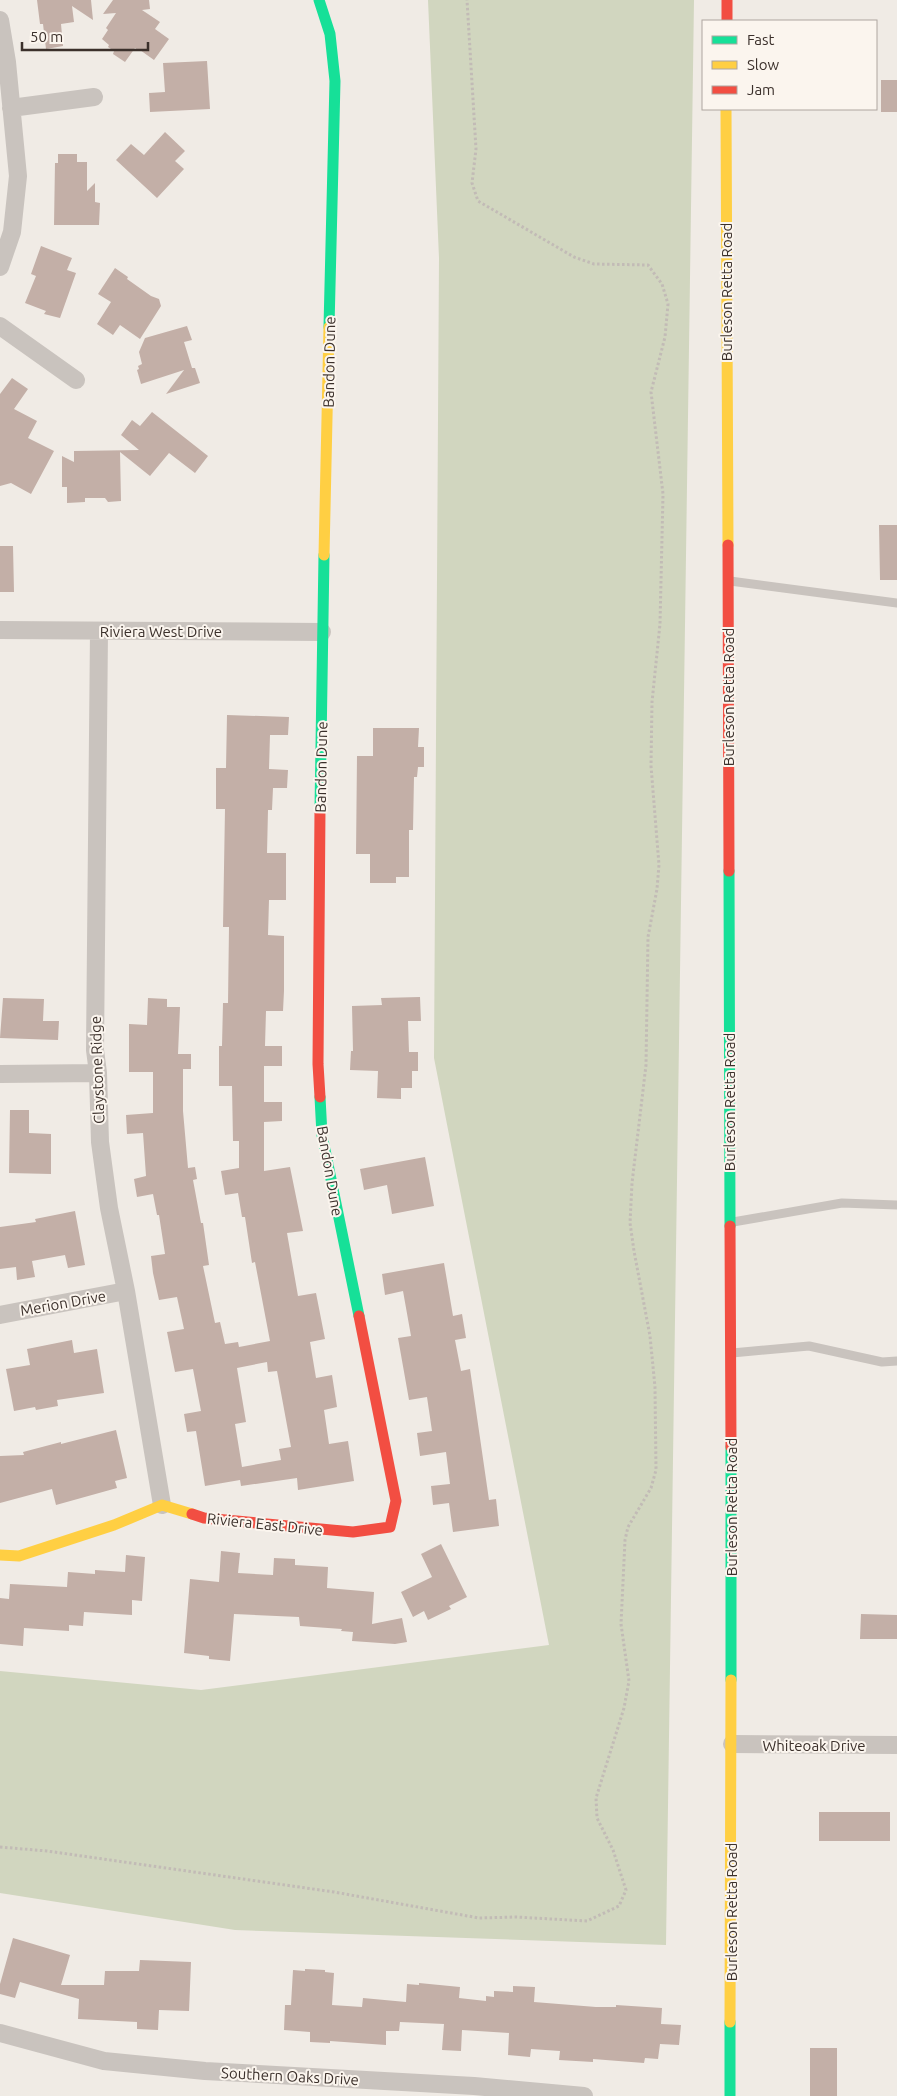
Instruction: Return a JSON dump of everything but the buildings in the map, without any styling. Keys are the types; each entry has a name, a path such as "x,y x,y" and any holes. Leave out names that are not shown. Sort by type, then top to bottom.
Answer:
{"street":[{"name":"Bandon Dune","path":"320,0 332,40 335,64 322,632 318,1064 322,1135 396,1501 390,1528"},
{"path":"727,0 727,20"},
{"path":"0,20 18,176 12,232 0,267"},
{"path":"11,108 94,97"},
{"name":"Burleson Retta Road","path":"726,110 732,1744 730,2096"},
{"path":"0,326 76,380"},
{"name":"Riviera West Drive","path":"0,630 322,632"},
{"name":"Claystone Ridge","path":"99,631 95,1050 98,1073 100,1142 108,1208 126,1292 162,1505"},
{"path":"0,1074 98,1073"},
{"name":"Merion Drive","path":"0,1315 126,1292"},
{"path":"0,1555 19,1556 114,1525 162,1505"},
{"name":"Riviera East Drive","path":"162,1505 204,1518 353,1532 390,1528"},
{"name":"Whiteoak Drive","path":"732,1744 897,1745"},
{"name":"Southern Oaks Drive","path":"0,2033 104,2061 430,2090 584,2096"}],"lane":[{"path":"727,581 897,603"},
{"path":"730,1222 842,1203 897,1205"},
{"path":"731,1353 810,1346 882,1362 897,1361"}],"path":[{"path":"0,1847 47,1851 325,1891 479,1918 516,1916 587,1921 619,1906 626,1890 613,1850 597,1818 596,1798 624,1708 629,1681 621,1624 625,1540 628,1527 651,1488 656,1470 655,1387 650,1336 630,1223 632,1182 646,1065 648,936 657,889 659,865 651,766 652,702 660,624 663,494 660,454 651,392 665,337 668,304 662,284 648,265 594,264 574,257 478,201 472,183 476,149 467,0"}],"green space":[{"path":"428,0 694,0 666,1945 235,1930 0,1893 0,1671 201,1690 549,1645 434,1058 439,258"}],"traffic: fast":[{"path":"319,0 330,34 335,81 329,327"},
{"path":"320,809 324,555"},
{"path":"729,871 730,1226"},
{"path":"320,1097 322,1135 359,1316"},
{"path":"731,1447 731,1680"},
{"path":"730,2022 730,2096"}],"traffic: slow":[{"path":"726,110 728,545"},
{"path":"324,555 329,327"},
{"path":"0,1555 19,1556 114,1525 162,1505 192,1514"},
{"path":"730,2022 731,1680"}],"traffic: jam":[{"path":"727,0 727,20"},
{"path":"728,545 729,871"},
{"path":"320,809 318,1064 320,1097"},
{"path":"730,1226 731,1447"},
{"path":"192,1514 204,1518 353,1532 390,1527 396,1501 359,1316"}]}
